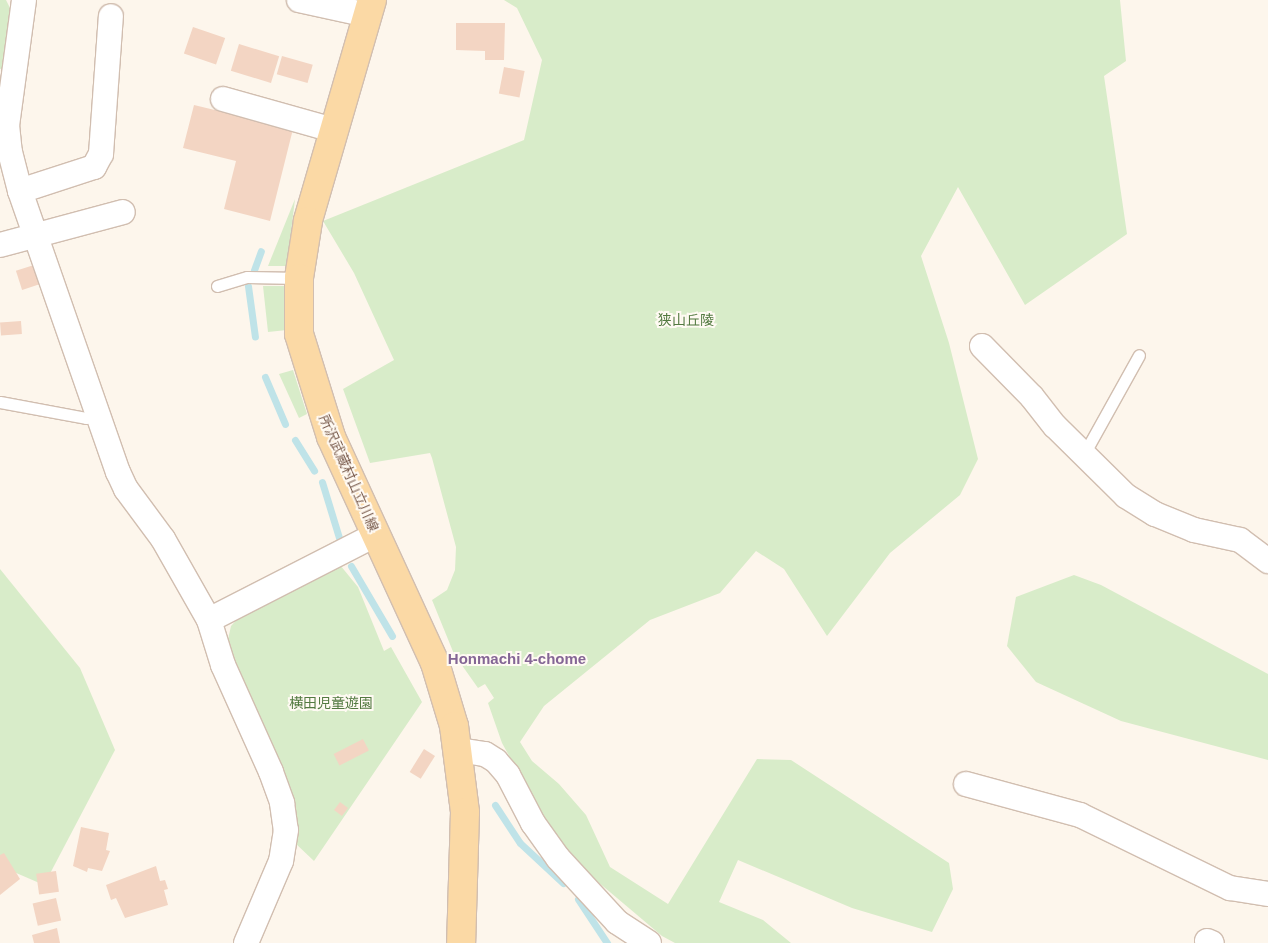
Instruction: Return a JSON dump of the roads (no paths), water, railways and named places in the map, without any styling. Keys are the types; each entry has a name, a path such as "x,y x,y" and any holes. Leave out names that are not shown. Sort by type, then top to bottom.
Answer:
{"main road":[{"name":"所沢武蔵村山立川線","path":"370,8 308,221 298,278 299,334 314,390 331,437 435,664 459,750 465,812 462,943"}],"street":[{"path":"24,0 7,126 10,152 20,191 35,237 73,335 97,415 126,489 163,539 209,620 223,665 272,772 284,816 282,861 246,943"},
{"path":"299,0 370,8"},
{"path":"20,191 94,167 101,154 111,16"},
{"path":"223,99 333,130"},
{"path":"0,245 123,212"},
{"path":"982,346 1126,496 1154,514 1194,530 1240,540 1268,561"},
{"path":"209,620 377,534"},
{"path":"459,750 485,754 496,761 508,775 533,823 558,858 617,922 649,943"},
{"path":"966,784 1080,815 1230,888 1268,894"}],"lane":[{"path":"217,286 247,277 298,278"},
{"path":"1084,454 1139,355"},
{"path":"0,402 86,418 97,415"}],"waterway":[{"path":"254,270 261,251"},
{"path":"248,286 255,337"},
{"path":"265,377 285,424"},
{"path":"295,440 314,470"},
{"path":"322,482 341,544"},
{"path":"351,566 392,636"},
{"path":"495,805 520,843 563,883"},
{"path":"578,899 607,943"}],"district":[{"name":"Honmachi 4-chome","path":"517,659"}],"park label":[{"name":"狭山丘陵","path":"686,320"},
{"name":"横田児童遊園","path":"331,703"}]}
